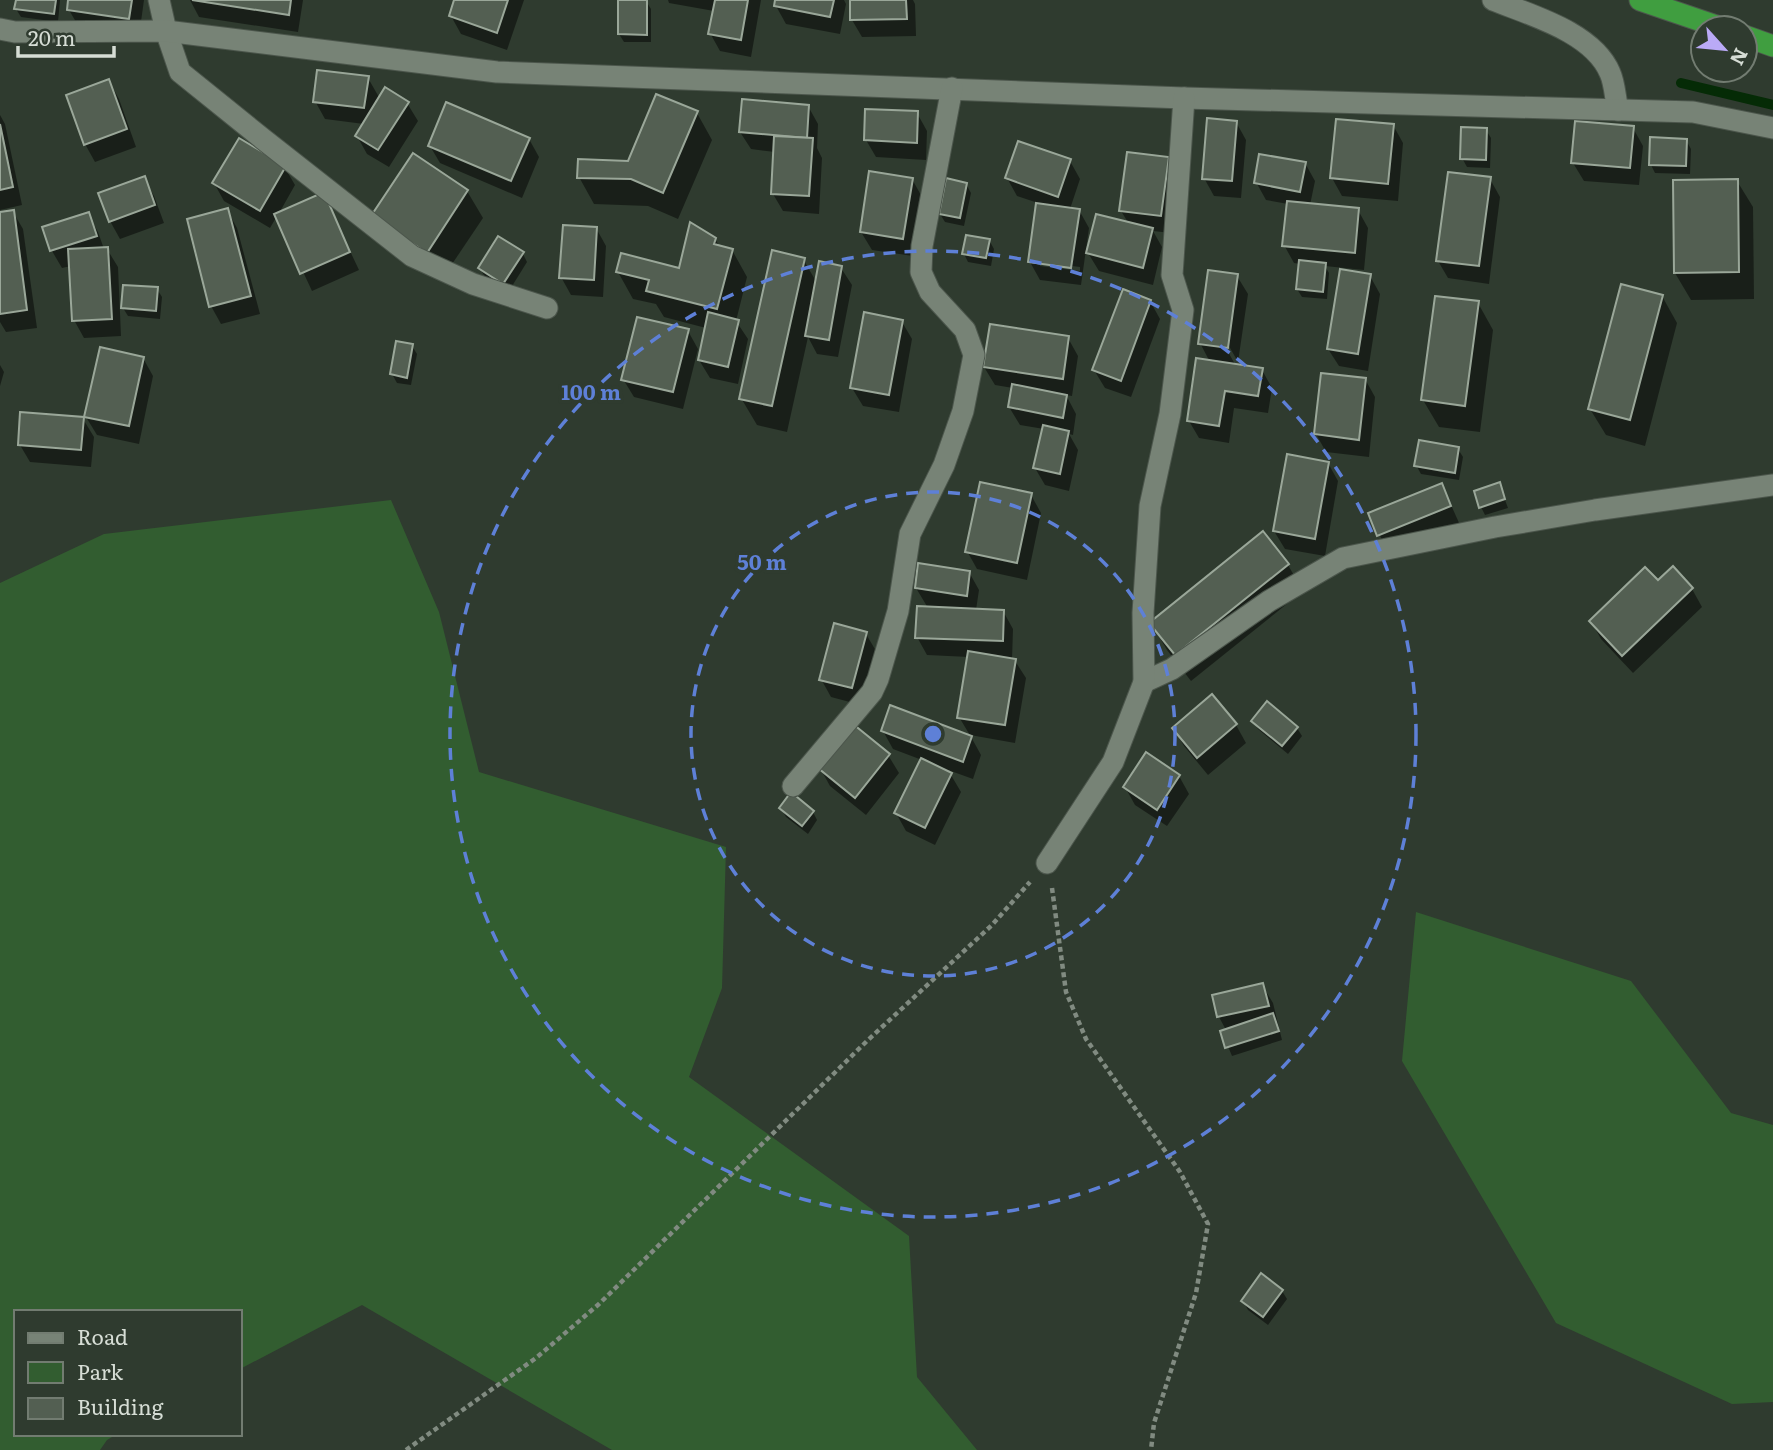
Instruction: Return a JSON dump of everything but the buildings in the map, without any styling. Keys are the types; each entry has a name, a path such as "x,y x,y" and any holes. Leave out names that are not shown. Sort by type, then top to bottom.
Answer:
{"highway":[{"path":"1640,0 1689,17"}],"street":[{"path":"159,0 166,32 180,72 412,256 473,284 547,308"},
{"path":"1493,0 1563,29 1594,49 1610,72 1618,110"},
{"path":"0,29 15,32 166,32 498,72 1184,98 1693,112 1773,128"},
{"path":"793,786 872,692 878,679 898,611 910,534 944,465 963,411 974,355 965,330 930,292 921,272 922,246 952,88"},
{"path":"1047,863 1114,762 1144,682 1143,613 1150,506 1170,414 1183,310 1172,275 1184,98"},
{"path":"1144,682 1172,670 1269,601 1342,558 1595,509 1773,485"}],"path":[{"path":"406,1450 536,1358 599,1304 868,1040 992,925 1047,863"},
{"path":"1047,863 1056,907 1066,992 1086,1039 1180,1172 1208,1224 1196,1293 1154,1423 1151,1450"}],"green space":[{"path":"391,500 439,612 479,772 726,847 722,988 689,1077 909,1236 917,1377 977,1450 612,1450 362,1305 242,1368 242,1310 14,1310 14,1436 114,1436 100,1450 0,1450 0,583 104,534"},
{"path":"1416,912 1631,981 1731,1113 1773,1125 1773,1402 1732,1404 1556,1323 1402,1061"}],"waterway":[{"path":"1681,83 1773,105"}]}
